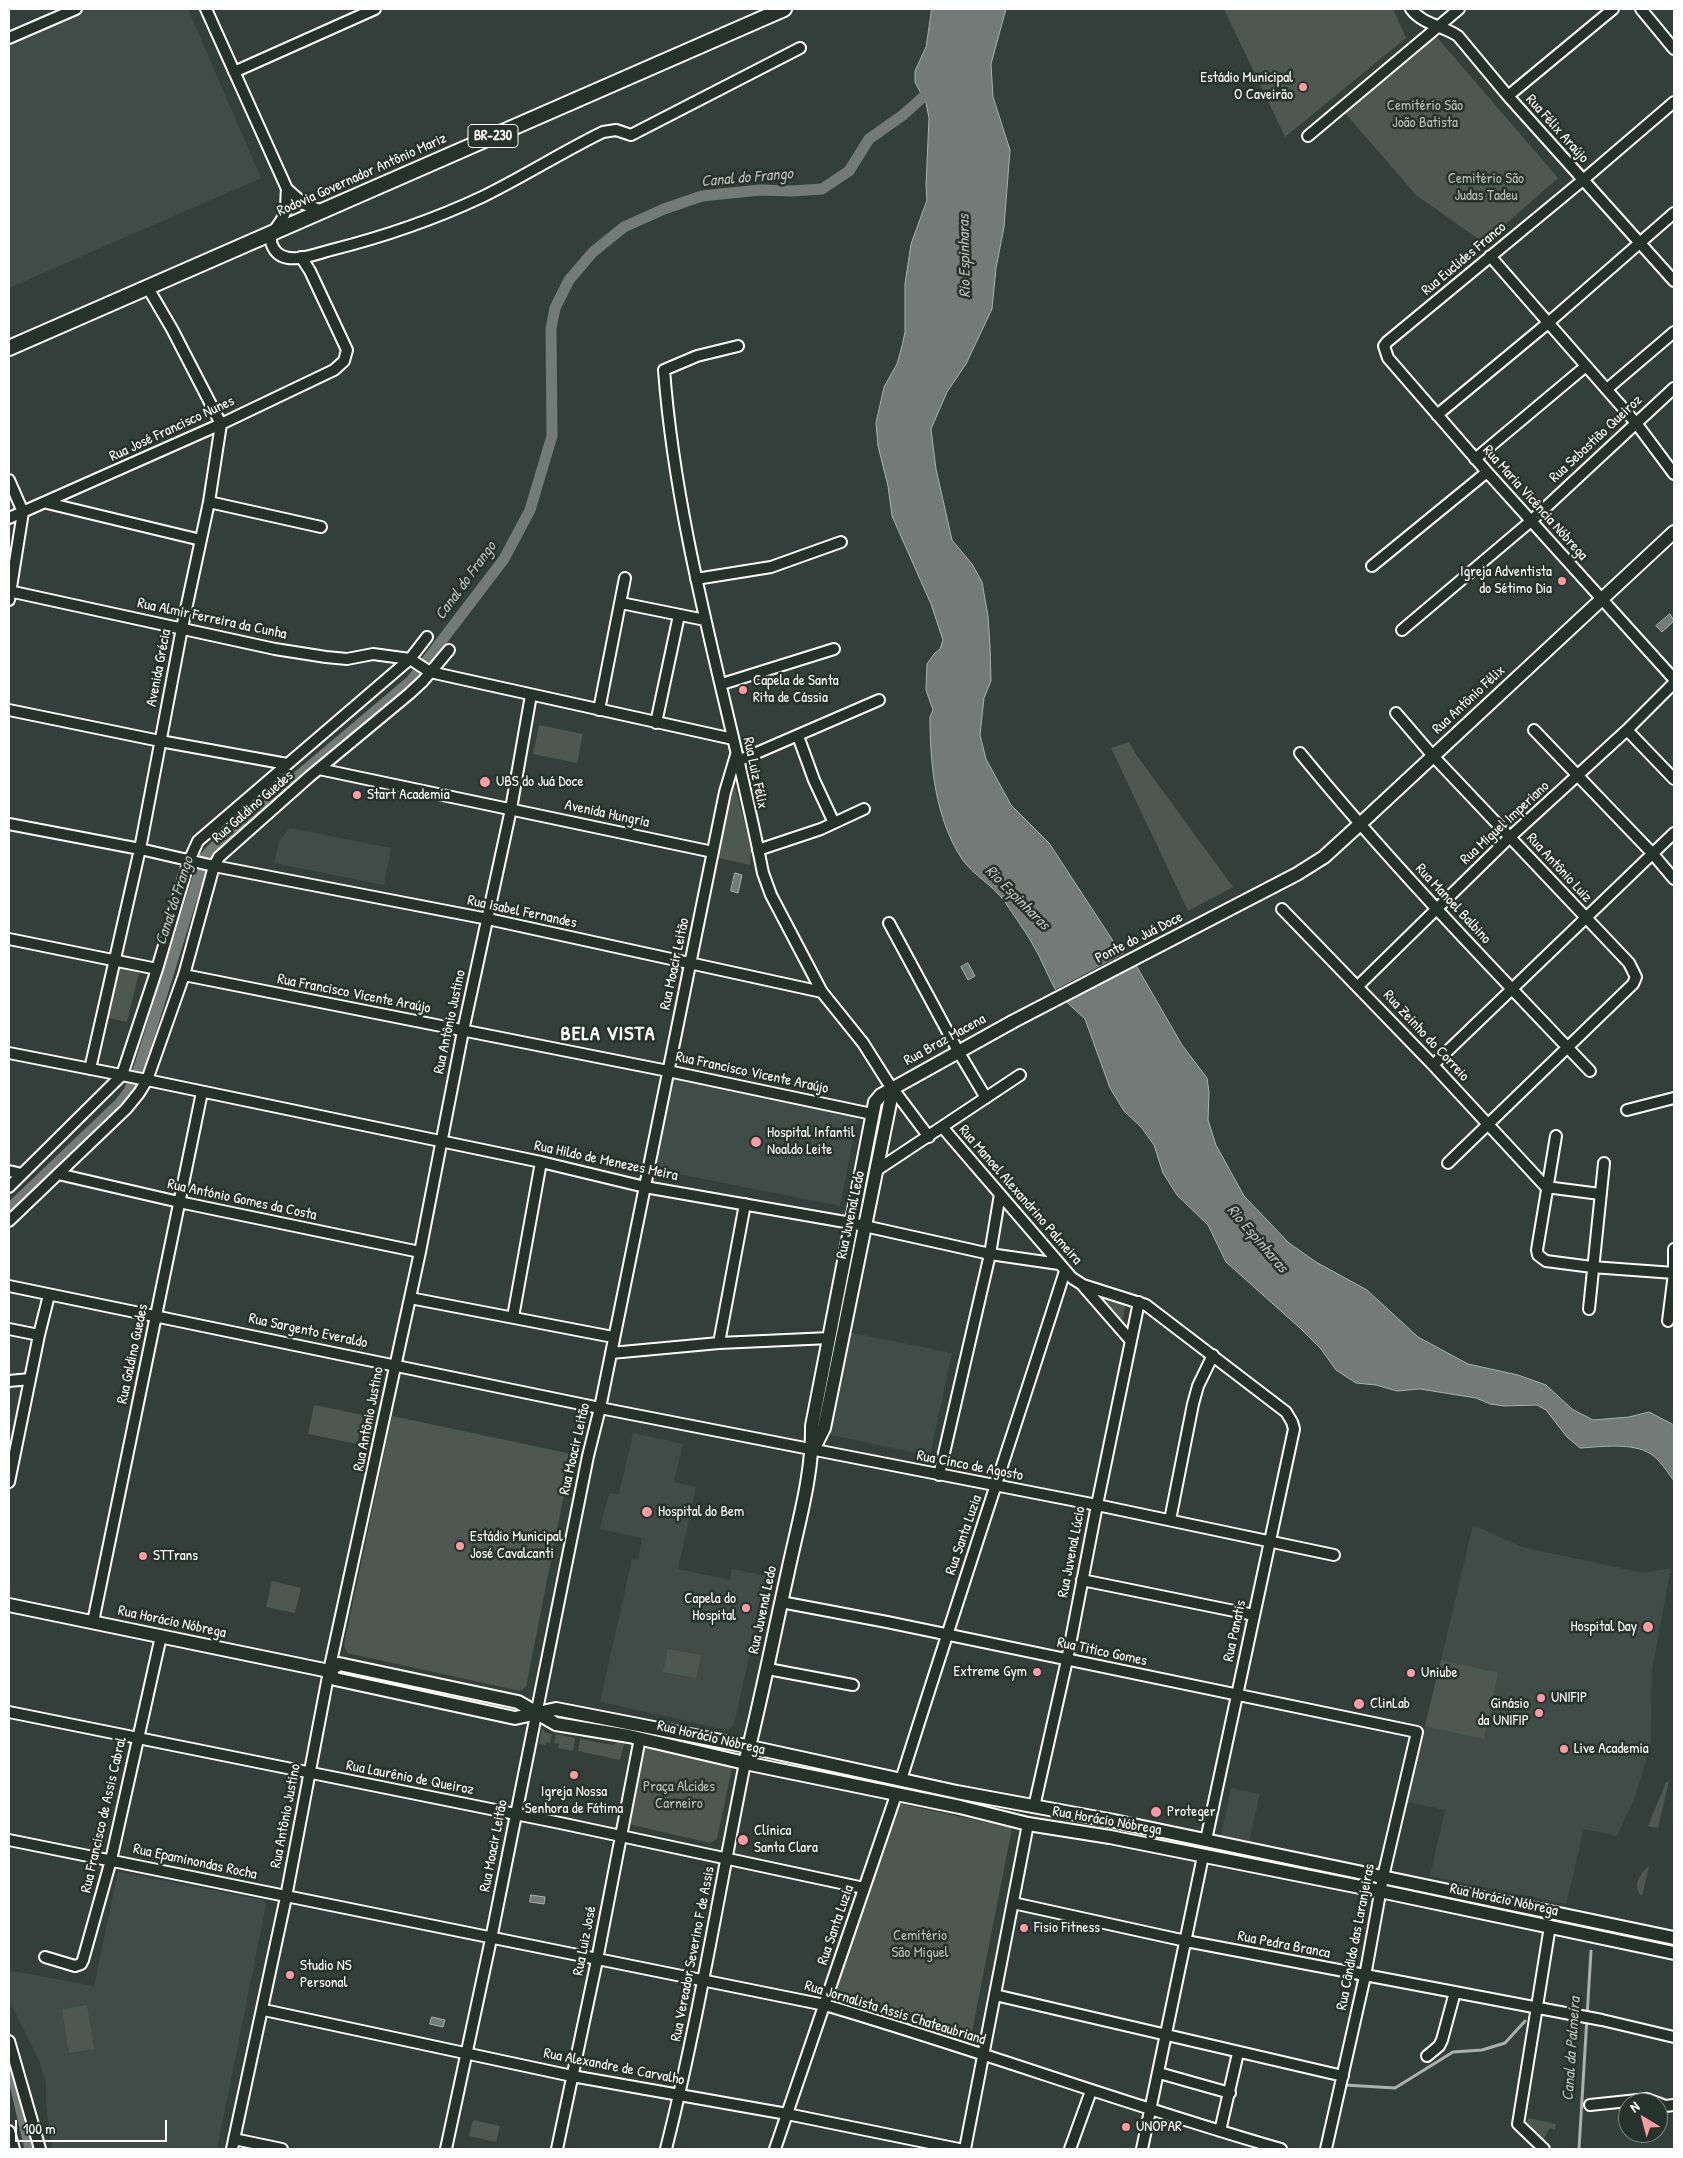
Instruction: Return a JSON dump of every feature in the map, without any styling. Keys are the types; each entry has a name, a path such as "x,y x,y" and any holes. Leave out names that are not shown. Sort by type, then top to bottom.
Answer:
{"highway":[{"name":"Rodovia Governador Antônio Mariz","path":"9,348 784,9"}],"main road":[{"name":"Rua Antônio Félix","path":"1280,884 1324,856 1359,825 1674,532"},
{"name":"Ponte do Juá Doce","path":"1014,1021 1280,884"},
{"name":"Rua Braz Macena","path":"893,1088 1014,1021"},
{"name":"Rua Juvenal Ledo","path":"745,1763 768,1669 812,1450 812,1426 872,1114 875,1102 881,1095 893,1088"},
{"name":"Rua Juvenal Ledo","path":"812,1450 824,1428 893,1088"},
{"name":"Rua Horácio Nóbrega","path":"9,1605 329,1671 339,1664 518,1702 556,1724 640,1738 745,1763 953,1806 1028,1824 1110,1838 1380,1891 1674,1953"},
{"name":"Rua Horácio Nóbrega","path":"536,1714 556,1709 1034,1807 1206,1840 1674,1938"},
{"path":"1652,1948 1649,1942 1652,1936 1656,1934"}],"street":[{"path":"9,38 63,11 76,9"},
{"path":"206,9 286,189 300,201 322,211"},
{"path":"234,72 375,9"},
{"name":"Rua Félix Araújo","path":"1411,9 1424,22 1439,26 1458,36 1508,96 1674,281"},
{"path":"1308,136 1459,9"},
{"path":"1508,96 1613,9"},
{"path":"1642,9 1674,49"},
{"path":"286,189 285,213 271,233 272,244 281,256 289,258 300,257 348,246 410,228 482,196 603,132 616,130 631,135 800,48"},
{"name":"Rua Euclides Franco","path":"1386,342 1583,180 1674,102"},
{"path":"1437,415 1548,323 1674,213"},
{"path":"1490,256 1636,423 1674,474"},
{"name":"Rua José Francisco Nunes","path":"9,518 47,503 221,424 334,370 344,361 347,350 310,271 300,257"},
{"path":"148,288 172,329 221,424"},
{"path":"1607,389 1674,332"},
{"name":"Rua Maria Vicência Nóbrega","path":"1386,342 1384,346 1388,358 1486,472 1674,678"},
{"name":"Rua Luiz Félix","path":"738,346 697,356 664,370 667,409 696,579 722,684 732,739 763,872 771,895 822,992 863,1043 929,1137"},
{"path":"1475,459 1586,366"},
{"name":"Rua Sebastião Queiroz","path":"1402,630 1531,520 1674,388"},
{"name":"Avenida Grécia","path":"90,1069 140,849 182,628 209,502 221,424"},
{"path":"1372,566 1486,472"},
{"path":"9,480 23,512 9,594"},
{"path":"209,502 321,527"},
{"path":"47,503 201,540"},
{"path":"696,579 771,567 841,542"},
{"path":"599,710 625,578"},
{"name":"Rua Almir Ferreira da Cunha","path":"9,594 182,628 275,649 348,659 373,654 412,660 428,670 531,695 732,739"},
{"path":"621,603 705,620"},
{"path":"656,723 679,615"},
{"name":"Rua Galdino Guedes","path":"9,1187 122,1075 157,969 193,849 207,832 412,660 427,637"},
{"path":"722,684 834,649"},
{"name":"Rua Galdino Guedes","path":"9,1221 126,1108 148,1080 184,975 214,866 220,857 409,694 428,670 449,650"},
{"name":"Rua Miguel Imperiano","path":"1358,986 1436,908 1627,730 1674,683"},
{"name":"Rua Antônio Justino","path":"233,2144 264,2010 329,1671 420,1252 440,1142 511,808 531,695"},
{"path":"737,758 798,736 879,700"},
{"path":"9,710 160,741 286,764"},
{"name":"Rua Antônio Luiz","path":"1396,713 1433,756 1629,963 1636,977 1633,984 1568,1047"},
{"path":"1534,730 1674,879"},
{"path":"1627,730 1674,779"},
{"path":"798,736 814,780 834,823"},
{"name":"Rua Manoel Balbino","path":"1300,753 1359,825 1590,1071"},
{"name":"Rua Moacir Leitão","path":"446,2149 492,1939 588,1456 600,1408 725,792 737,758"},
{"name":"Avenida Hungria","path":"319,770 511,808 713,852"},
{"path":"758,850 803,836 864,809"},
{"name":"Rua Isabel Fernandes","path":"9,824 488,919 822,992"},
{"path":"1433,1065 1674,833"},
{"name":"Rua Zeinho do Correio","path":"1282,909 1433,1065 1546,1188"},
{"path":"889,923 958,1051 986,1098"},
{"path":"9,940 157,969"},
{"name":"Rua Francisco Vicente Araújo","path":"184,975 668,1071 872,1114"},
{"path":"1448,1163 1568,1047"},
{"name":"Rua Hildo de Menezes Meira","path":"9,1053 541,1162 645,1187 851,1223 990,1254 1062,1267"},
{"path":"877,1170 943,1128 1020,1075"},
{"name":"Rua Galdino Guedes","path":"93,1622 202,1092"},
{"path":"1627,1110 1674,1098"},
{"name":"Rua Manoel Alexandrino Palmeira","path":"943,1128 1062,1267 1083,1285 1139,1302 1213,1355 1286,1412 1294,1429"},
{"path":"1556,1136 1546,1188 1537,1250 1538,1255 1546,1261 1592,1267 1674,1273"},
{"path":"513,1317 541,1162"},
{"path":"1589,1309 1604,1163"},
{"path":"9,1171 22,1174"},
{"name":"Rua António Gomes da Costa","path":"58,1174 179,1202 420,1252"},
{"path":"1546,1188 1600,1194"},
{"path":"939,1475 990,1254 1000,1194"},
{"path":"718,1343 745,1204"},
{"path":"1668,1320 1674,1273 1674,1249"},
{"name":"Rua Santa Luzia","path":"901,1780 946,1635 996,1487 1062,1267"},
{"path":"1083,1285 1131,1341"},
{"name":"Rua Sargento Everaldo","path":"9,1286 395,1364 600,1408"},
{"path":"9,1482 38,1335 49,1295"},
{"path":"410,1298 613,1337"},
{"name":"Rua Juvenal Lúcio","path":"1034,1807 1067,1660 1096,1505 1139,1302"},
{"path":"9,1329 38,1335"},
{"path":"611,1353 718,1343 830,1338"},
{"path":"1170,1520 1193,1404 1198,1386 1213,1355"},
{"path":"9,1380 30,1379"},
{"name":"Rua Cinco de Agosto","path":"600,1408 996,1487 1096,1505 1334,1554"},
{"name":"Rua Panatis","path":"1206,1840 1294,1429"},
{"path":"1082,1580 1254,1615"},
{"name":"Rua Titico Gomes","path":"781,1602 887,1622 1417,1732"},
{"name":"Rua Francisco de Assis Cabral","path":"45,1958 75,1966 81,1964 111,1860 162,1636"},
{"path":"768,1669 853,1685"},
{"name":"Rua Laurênio de Queiroz","path":"9,1712 516,1814 864,1888"},
{"name":"Rua Cândido das Laranjeiras","path":"1326,2149 1365,1976 1383,1877 1417,1732"},
{"name":"Rua Luiz José","path":"557,2149 597,1960 640,1738"},
{"name":"Rua Vereador Severino F de Assis","path":"666,2149 703,1980 745,1763"},
{"name":"Rua Santa Luzia","path":"776,2149 896,1795"},
{"path":"965,2149 1028,1824"},
{"name":"Rua Epaminondas Rocha","path":"9,1840 492,1939"},
{"path":"1142,2149 1203,1856"},
{"name":"Rua Pedra Branca","path":"1014,1903 1186,1941 1538,2007 1674,2037"},
{"path":"1544,2149 1518,2124 1550,1926"},
{"name":"Rua Jornalista Assis Chateaubriand","path":"492,1939 825,2005 1220,2131 1258,2146 1281,2149"},
{"path":"1428,2056 1439,2046 1442,2040 1455,1992"},
{"path":"995,1995 1343,2076"},
{"name":"Rua Alexandre de Carvalho","path":"264,2010 572,2076 787,2114 959,2149"},
{"path":"9,2041 40,2149"},
{"path":"1220,2131 1238,2053"},
{"path":"1159,2073 1230,2093"},
{"path":"1070,2149 1091,2091"},
{"path":"1590,2105 1618,2102"},
{"path":"9,2131 14,2149"},
{"path":"233,2144 282,2149"}],"shaded area":[{"path":"85,9 188,9 261,178 9,288 9,41"},
{"path":"290,828 391,848 384,885 274,863 279,841"},
{"name":"Hospital Infantil Noaldo Leite","path":"671,1078 858,1115 840,1206 653,1169"},
{"path":"848,1332 952,1353 930,1456 826,1434"},
{"path":"633,1433 683,1444 674,1482 696,1487 678,1569 730,1580 732,1569 767,1576 734,1725 728,1730 600,1702 632,1559 638,1560 642,1538 600,1529 609,1493 619,1494"},
{"name":"UNIFIP","path":"1473,1525 1522,1547 1644,1573 1671,1568 1652,1670 1651,1742 1635,1797 1617,1836 1584,1829 1566,1904 1430,1876 1445,1810 1407,1802"},
{"path":"1231,1788 1260,1794 1249,1841 1221,1835"},
{"path":"118,1872 263,1900 266,1905 217,2149 52,2149 46,2104 46,2083 39,2060 9,2000 9,1975 13,1971 94,1986"}],"green space":[{"name":"Estádio Municipal O Caveirão","path":"1224,9 1393,9 1406,38 1285,137"},
{"path":"1435,35 1558,178 1484,243 1416,195 1345,113"},
{"path":"539,725 583,734 577,763 533,754"},
{"path":"1129,742 1135,753 1233,887 1188,911 1111,748"},
{"path":"734,783 751,847 750,865 719,858 731,785"},
{"path":"120,968 139,973 127,1022 108,1018"},
{"path":"1093,1290 1126,1303 1122,1324"},
{"path":"314,1405 363,1415 357,1444 308,1434"},
{"name":"Estádio Municipal José Cavalcanti","path":"392,1416 572,1454 526,1687 520,1691 347,1653 344,1645"},
{"path":"272,1581 301,1588 295,1613 266,1607"},
{"path":"668,1649 701,1655 696,1678 663,1672"},
{"path":"1441,1660 1498,1673 1484,1739 1425,1726"},
{"path":"542,1728 546,1733 552,1734 550,1743 546,1742 545,1745 539,1744"},
{"path":"556,1734 575,1738 573,1751 558,1748 559,1744 554,1743"},
{"path":"580,1739 613,1745 618,1742 624,1744 620,1760 578,1751"},
{"name":"Praça Alcides Carneiro","path":"646,1746 730,1765 732,1768 717,1839 710,1843 628,1824 643,1749"},
{"path":"1669,1781 1658,1828 1648,1826 1666,1782"},
{"name":"Cemitério São Miguel","path":"897,1803 1012,1828 971,2037 834,1991"},
{"path":"1649,1866 1642,1896 1637,1889 1637,1885 1640,1876"},
{"path":"87,2005 94,2049 69,2053 62,2009"},
{"path":"1528,2118 1556,2124 1555,2130 1550,2128 1543,2140 1530,2132 1526,2127"},
{"path":"473,2120 500,2126 496,2142 469,2136"}],"water":[{"name":"Rio Espinharas","path":"932,9 1006,9 991,64 993,97 1010,150 1004,227 996,268 992,309 966,364 947,392 931,429 936,469 952,540 972,564 982,582 988,616 991,681 984,698 980,735 986,759 1011,805 1049,843 1119,950 1128,958 1058,994 1036,949 1005,902 962,859 953,843 940,808 931,753 930,717 933,710 926,690 927,664 940,649 943,640 931,604 892,516 888,486 878,446 876,423 884,387 897,364 905,332 905,284 911,244 927,200 929,118 926,103 915,82 915,71 926,47"},
{"path":"1670,614 1674,621 1662,632 1656,626"},
{"path":"735,873 742,875 738,893 731,891"},
{"name":"Rio Espinharas","path":"1129,959 1137,967 1182,1045 1207,1078 1209,1092 1208,1120 1216,1145 1244,1196 1289,1243 1316,1262 1367,1290 1418,1337 1468,1364 1518,1375 1546,1385 1572,1409 1593,1420 1629,1417 1649,1412 1674,1425 1674,1481 1658,1460 1643,1450 1616,1446 1580,1448 1567,1437 1546,1410 1537,1405 1504,1406 1490,1404 1476,1398 1420,1389 1397,1391 1376,1385 1356,1383 1336,1370 1321,1349 1300,1328 1226,1262 1208,1225 1177,1195 1163,1173 1154,1145 1141,1127 1124,1111 1110,1088 1085,1019 1059,995"},
{"path":"968,963 975,976 968,980 961,967"},
{"path":"531,1895 545,1897 544,1904 530,1902"},
{"path":"432,2017 445,2020 443,2027 430,2024"}],"pier":[{"path":"1125,953 1138,965 1064,1003 1053,991"}],"waterway":[{"name":"Canal do Frango","path":"9,1209 120,1103 129,1091 139,1068 204,858 211,850 411,681 504,559 530,510 552,436 551,329 555,308 569,280 593,252 624,227 664,209 702,196 760,190 792,191 822,189 849,171 869,139 903,115 933,88"},
{"name":"Canal da Palmeira","path":"1579,2149 1591,1951"},
{"path":"1345,2085 1395,2088 1453,2052 1482,2050 1505,2043 1525,2021"},
{"name":"Canal do Frango","path":"9,2058 30,2149"}],"place":[{"name":"Estádio Municipal O Caveirão","path":"1303,87"},
{"name":"Igreja Adventista do Sétimo Dia","path":"1562,581"},
{"name":"Capela de Santa Rita de Cássia","path":"743,690"},
{"name":"UBS do Juá Doce","path":"485,782"},
{"name":"Start Academia","path":"357,795"},
{"name":"Hospital Infantil Noaldo Leite","path":"756,1142"},
{"name":"Hospital do Bem","path":"647,1512"},
{"name":"Estádio Municipal José Cavalcanti","path":"460,1546"},
{"name":"STTrans","path":"143,1556"},
{"name":"Capela do Hospital","path":"746,1608"},
{"name":"Hospital Day","path":"1648,1627"},
{"name":"Extreme Gym","path":"1037,1672"},
{"name":"Uniube","path":"1411,1673"},
{"name":"UNIFIP","path":"1541,1698"},
{"name":"ClinLab","path":"1359,1704"},
{"name":"Ginásio da UNIFIP","path":"1539,1713"},
{"name":"Live Academia","path":"1564,1749"},
{"name":"Igreja Nossa Senhora de Fátima","path":"574,1775"},
{"name":"Proteger","path":"1156,1812"},
{"name":"Clínica Santa Clara","path":"743,1840"},
{"name":"Fisio Fitness","path":"1024,1928"},
{"name":"Studio NS Personal","path":"290,1975"},
{"name":"UNOPAR","path":"1126,2127"}],"district":[{"name":"BELA VISTA","path":"608,1035"}],"park label":[{"name":"Cemitério São João Batista","path":"1425,114"},
{"name":"Cemitério São Judas Tadeu","path":"1486,188"}]}
